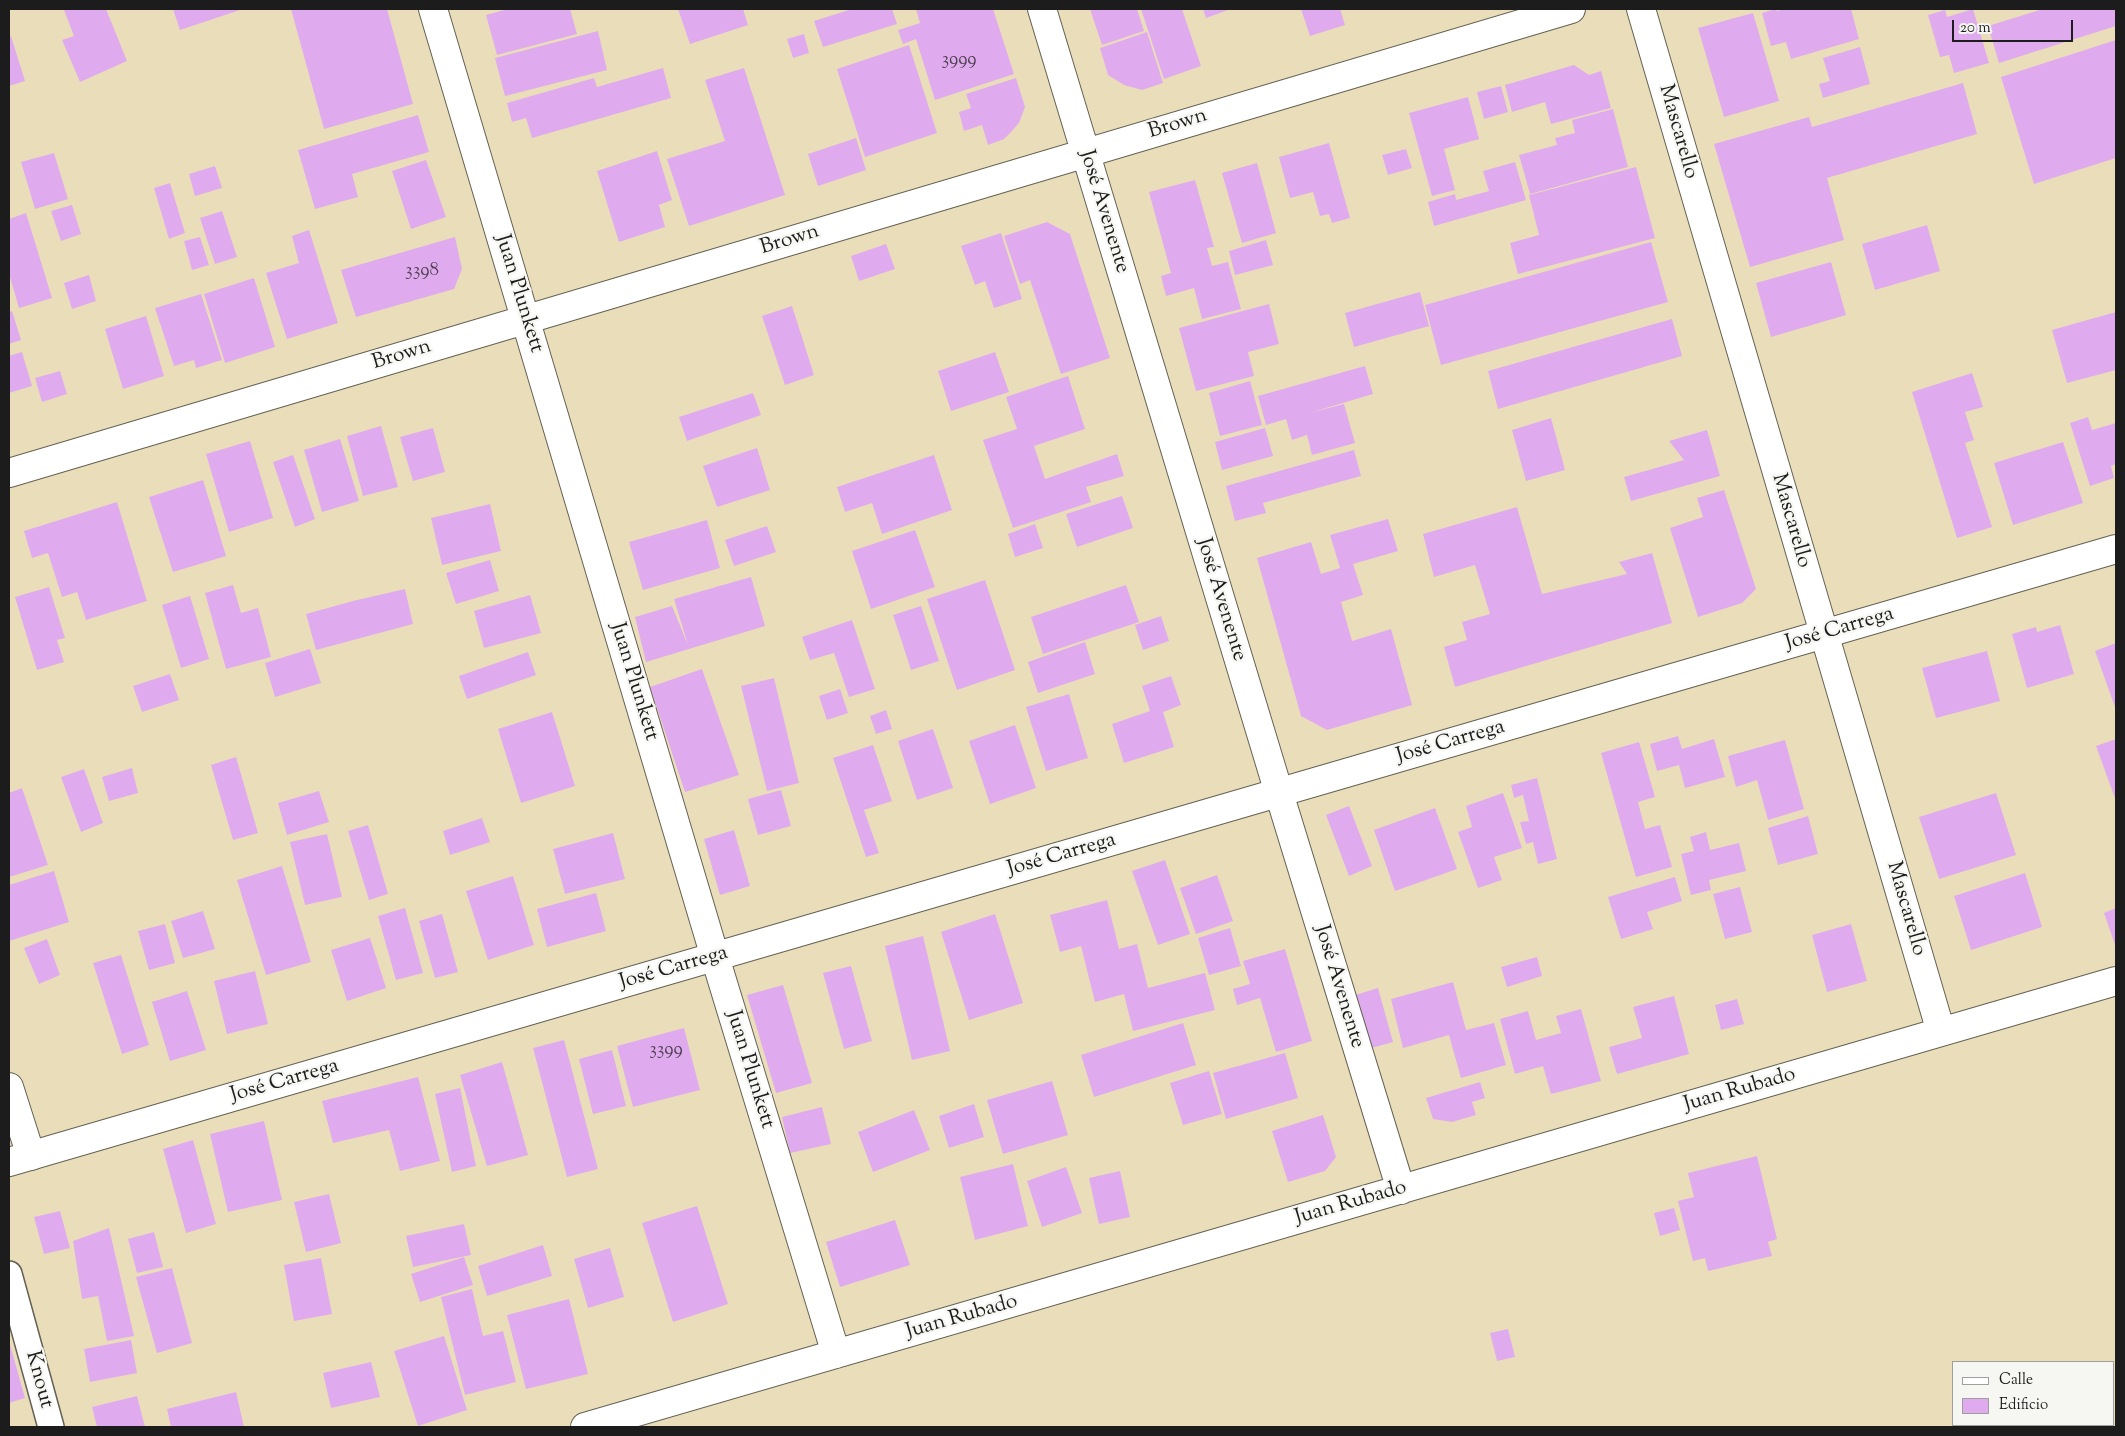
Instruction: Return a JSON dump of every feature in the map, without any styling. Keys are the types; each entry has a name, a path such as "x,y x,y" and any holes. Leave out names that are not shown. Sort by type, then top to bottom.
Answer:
{"street":[{"name":"Juan Plunkett","path":"433,9 715,957 836,1354"},
{"name":"José Avenente","path":"1042,9 1278,793 1401,1190"},
{"name":"Brown","path":"9,473 1571,9"},
{"name":"Mascarello","path":"1641,9 1941,1032"},
{"name":"José Carrega","path":"20,1159 2116,549"},
{"name":"Juan Rubado","path":"585,1427 2116,981"},
{"path":"9,1087 20,1159"}],"lane":[{"name":"Knout","path":"9,1274 51,1427"}],"building":[{"path":"106,9 127,61 80,82 62,40 74,36 64,10"},
{"path":"173,9 240,9 240,10 180,30"},
{"path":"291,9 387,9 413,104 324,129"},
{"path":"508,9 570,9 577,34 497,55 486,15"},
{"path":"678,9 743,9 748,25 690,44"},
{"path":"852,9 892,9 897,24 823,47 814,21"},
{"path":"916,9 993,9 1014,74 935,100 916,39 903,44 898,30 920,23"},
{"path":"1090,9 1137,9 1144,31 1102,45"},
{"path":"1141,9 1182,9 1201,66 1164,79"},
{"path":"1203,9 1231,9 1206,18"},
{"path":"1301,9 1340,9 1345,25 1310,36"},
{"path":"1776,9 1777,11 1785,9 1851,9 1859,39 1791,59 1786,42 1771,46 1762,13"},
{"path":"1973,9 1989,63 1954,73 1949,55 1940,57 1928,15 1945,10 1947,17"},
{"path":"2043,9 2116,9 2116,26 1999,63 1988,26"},
{"path":"1753,13 1779,101 1724,117 1698,28"},
{"path":"598,31 607,70 505,96 495,58"},
{"path":"1147,32 1163,83 1142,90 1124,85 1108,75 1100,48"},
{"path":"804,34 809,53 793,58 787,39"},
{"path":"11,36 25,81 9,86 9,37"},
{"path":"2116,40 2116,158 2034,184 2001,77"},
{"path":"909,45 937,133 865,157 837,69"},
{"path":"1860,47 1870,84 1823,98 1819,84 1830,81 1823,58"},
{"path":"1574,65 1589,75 1601,71 1611,108 1551,124 1545,102 1512,112 1505,85"},
{"path":"663,68 671,98 532,138 526,118 512,122 507,103 594,78 597,87"},
{"path":"744,68 785,195 689,226 667,159 725,141 705,80"},
{"path":"1016,78 1025,107 1019,123 1011,132 1004,139 988,145 982,125 964,131 959,112 971,108 966,94"},
{"path":"1963,83 1977,134 1827,178 1844,240 1750,267 1714,144 1809,117 1812,127"},
{"path":"1501,86 1508,112 1484,119 1477,92"},
{"path":"1468,97 1479,139 1444,149 1455,190 1432,196 1409,113"},
{"path":"1613,109 1628,167 1530,194 1519,155 1557,145 1555,138 1575,133 1572,120"},
{"path":"418,115 429,152 352,174 358,197 315,209 298,150"},
{"path":"856,138 866,170 818,186 808,154"},
{"path":"1329,143 1350,218 1332,223 1329,214 1320,216 1313,192 1290,198 1279,157"},
{"path":"1406,149 1412,168 1388,175 1382,155"},
{"path":"657,151 672,200 659,205 665,227 619,242 597,171"},
{"path":"54,153 68,199 35,209 21,162"},
{"path":"426,160 446,217 411,229 392,171"},
{"path":"1515,162 1526,200 1434,226 1428,202 1455,194 1456,200 1489,191 1483,171"},
{"path":"1257,163 1276,233 1242,243 1222,173"},
{"path":"215,166 222,188 195,196 189,174"},
{"path":"1636,167 1655,238 1518,274 1510,243 1539,235 1529,195"},
{"path":"1195,180 1214,247 1207,248 1212,266 1228,262 1241,309 1202,319 1194,288 1166,296 1161,276 1171,273 1149,192"},
{"path":"170,183 185,233 169,239 154,188"},
{"path":"72,205 81,234 61,241 51,211"},
{"path":"222,211 237,257 215,264 200,218"},
{"path":"26,213 52,298 19,308 9,274 9,219"},
{"path":"1047,222 1070,234 1110,358 1061,374 1030,280 1020,284 1004,236"},
{"path":"1927,225 1940,271 1875,290 1862,244"},
{"path":"309,230 338,323 287,339 266,273 299,263 292,236"},
{"path":"1001,233 1022,299 994,308 985,281 975,285 961,246"},
{"path":"200,237 209,265 192,270 184,241"},
{"path":"455,237 462,269 454,289 356,317 341,270"},
{"path":"1266,240 1273,265 1235,275 1229,251"},
{"path":"1651,242 1668,302 1441,365 1425,305"},
{"path":"886,244 895,269 859,281 851,256"},
{"path":"1831,262 1846,315 1771,337 1756,283"},
{"path":"89,275 96,301 72,309 64,283"},
{"path":"254,278 275,347 225,363 204,294"},
{"path":"1420,292 1429,326 1354,347 1345,313"},
{"path":"201,294 222,360 196,368 194,360 174,366 155,308"},
{"path":"1269,304 1279,344 1248,352 1254,376 1196,391 1179,328"},
{"path":"792,306 814,375 785,385 762,316"},
{"path":"12,311 21,340 9,344 9,312"},
{"path":"2116,312 2116,370 2067,383 2052,330"},
{"path":"146,316 164,376 123,389 105,329"},
{"path":"1672,319 1682,356 1498,409 1488,371"},
{"path":"22,352 32,386 9,393 9,356"},
{"path":"995,352 1009,392 951,411 938,371"},
{"path":"1365,366 1373,394 1309,413 1344,404 1355,443 1312,455 1307,435 1292,440 1286,419 1266,425 1258,396"},
{"path":"60,371 67,394 42,402 35,378"},
{"path":"1972,373 1983,407 1965,412 1974,440 1965,443 1992,527 1957,538 1912,392"},
{"path":"1068,376 1085,429 1034,446 1045,479 1117,454 1124,476 1086,487 1091,502 1013,528 983,440 1017,429 1006,397"},
{"path":"1250,381 1262,425 1220,436 1209,393"},
{"path":"753,393 761,415 687,441 679,417"},
{"path":"2088,417 2092,430 2116,423 2116,464 2111,466 2114,478 2090,486 2070,423"},
{"path":"1551,418 1565,470 1526,481 1512,430"},
{"path":"381,426 398,487 363,496 347,436"},
{"path":"433,428 445,472 413,481 400,437"},
{"path":"1265,428 1273,456 1222,470 1215,442"},
{"path":"1707,430 1720,476 1631,501 1624,477 1684,460 1669,441"},
{"path":"340,439 359,501 322,512 304,450"},
{"path":"250,441 273,518 229,532 206,454"},
{"path":"2063,442 2083,503 2013,525 1994,463"},
{"path":"757,448 770,490 717,507 703,466"},
{"path":"1354,450 1361,476 1263,503 1266,513 1235,521 1226,486"},
{"path":"293,455 315,519 295,527 273,462"},
{"path":"934,455 952,510 882,534 872,503 845,512 837,487"},
{"path":"203,480 226,556 173,572 149,497"},
{"path":"1724,490 1756,589 1742,603 1698,617 1670,528 1703,517 1697,498"},
{"path":"1122,496 1133,528 1077,547 1066,514"},
{"path":"117,502 147,601 86,620 77,592 62,597 48,553 32,558 24,531"},
{"path":"490,504 501,551 442,565 431,518"},
{"path":"1517,507 1542,594 1627,574 1619,562 1652,553 1672,623 1455,687 1444,647 1467,640 1462,622 1490,614 1475,565 1434,577 1423,534"},
{"path":"1388,519 1398,551 1353,564 1363,595 1341,602 1352,641 1391,629 1412,705 1327,730 1301,716 1257,558 1311,542 1321,574 1340,568 1330,535"},
{"path":"707,520 720,568 643,590 629,542"},
{"path":"1035,524 1043,548 1015,557 1008,534"},
{"path":"767,526 776,552 734,566 725,540"},
{"path":"915,530 935,587 871,609 852,551"},
{"path":"490,560 499,591 456,604 446,573"},
{"path":"751,577 765,626 646,662 635,617 672,606 688,645 674,599"},
{"path":"985,580 1015,670 957,690 927,599"},
{"path":"233,585 241,613 258,608 271,657 226,669 205,593"},
{"path":"1126,585 1139,622 1043,654 1031,617"},
{"path":"49,587 65,638 57,640 64,662 37,670 15,597"},
{"path":"405,589 413,624 316,650 306,614"},
{"path":"530,595 541,633 484,648 474,611"},
{"path":"190,596 209,659 181,668 162,605"},
{"path":"921,606 939,661 911,670 893,615"},
{"path":"1161,616 1169,641 1143,650 1135,625"},
{"path":"852,620 875,689 849,697 834,653 810,660 802,637"},
{"path":"2060,625 2074,674 2027,688 2012,634 2036,627 2037,632"},
{"path":"1085,642 1095,674 1038,693 1028,662"},
{"path":"2116,643 2116,710 2095,651"},
{"path":"310,649 321,683 275,697 265,663"},
{"path":"1987,651 2000,701 1936,718 1922,668"},
{"path":"528,652 536,675 467,699 459,676"},
{"path":"702,669 739,775 685,792 650,687"},
{"path":"170,674 179,700 142,712 133,686"},
{"path":"1171,676 1181,705 1163,712 1174,747 1124,763 1112,724 1150,711 1142,686"},
{"path":"774,678 799,783 767,791 741,686"},
{"path":"840,689 848,713 827,720 819,696"},
{"path":"1069,694 1088,758 1046,771 1026,707"},
{"path":"886,710 892,729 876,734 870,716"},
{"path":"552,712 575,786 521,803 498,729"},
{"path":"1015,725 1036,788 990,804 969,741"},
{"path":"933,729 953,788 917,800 898,741"},
{"path":"1678,736 1682,749 1714,739 1725,777 1685,788 1679,765 1657,771 1650,744"},
{"path":"2116,739 2116,801 2096,746"},
{"path":"1785,740 1804,809 1768,820 1757,780 1736,787 1728,756"},
{"path":"1639,742 1655,797 1638,802 1645,829 1660,825 1672,867 1636,877 1601,753"},
{"path":"873,745 892,801 864,810 879,853 866,857 833,758"},
{"path":"236,757 258,833 233,840 211,765"},
{"path":"132,768 138,793 109,801 102,777"},
{"path":"84,769 103,823 81,832 61,777"},
{"path":"1537,778 1557,859 1538,864 1533,842 1526,844 1520,822 1529,821 1523,795 1514,798 1511,785"},
{"path":"22,788 48,865 9,877 9,793"},
{"path":"781,790 791,826 758,835 748,799"},
{"path":"319,791 329,822 287,835 278,803"},
{"path":"1503,793 1522,848 1494,857 1502,880 1478,888 1458,832 1472,827 1466,806"},
{"path":"1996,793 2016,855 1939,879 1919,817"},
{"path":"1349,806 1372,866 1349,876 1326,815"},
{"path":"1435,808 1457,869 1395,891 1374,830"},
{"path":"1808,816 1818,854 1778,865 1768,828"},
{"path":"482,818 490,842 450,855 443,831"},
{"path":"368,825 388,894 369,900 348,831"},
{"path":"734,830 750,886 720,895 704,839"},
{"path":"1706,832 1710,850 1739,843 1746,871 1709,880 1711,890 1691,895 1681,854 1694,851 1690,837"},
{"path":"613,833 625,879 565,894 553,849"},
{"path":"327,834 342,897 305,905 290,842"},
{"path":"1165,860 1190,934 1158,945 1132,871"},
{"path":"282,866 311,962 266,975 237,880"},
{"path":"54,871 69,922 9,941 9,885"},
{"path":"2025,873 2042,927 1971,950 1954,896"},
{"path":"1217,875 1233,921 1196,934 1180,888"},
{"path":"513,876 534,945 488,960 466,891"},
{"path":"1675,877 1682,901 1647,912 1653,929 1621,939 1608,897"},
{"path":"1740,887 1752,932 1725,939 1713,894"},
{"path":"596,893 606,931 547,947 537,909"},
{"path":"1107,900 1119,949 1137,944 1148,988 1205,973 1215,1010 1133,1031 1124,994 1095,1002 1081,946 1060,952 1050,915"},
{"path":"405,908 423,973 396,980 378,916"},
{"path":"2116,908 2116,948 2104,913"},
{"path":"203,911 215,949 183,958 171,921"},
{"path":"442,914 458,972 435,978 419,921"},
{"path":"995,914 1023,1003 969,1020 941,932"},
{"path":"165,924 175,963 149,970 138,931"},
{"path":"1851,924 1867,981 1827,992 1812,935"},
{"path":"1230,928 1241,966 1209,975 1198,938"},
{"path":"923,936 950,1051 912,1060 885,946"},
{"path":"370,938 386,988 347,1001 331,950"},
{"path":"47,939 60,975 39,984 24,948"},
{"path":"1285,949 1312,1041 1276,1052 1260,998 1237,1005 1233,989 1250,984 1243,961"},
{"path":"121,955 149,1045 122,1054 93,963"},
{"path":"1537,957 1542,976 1507,987 1501,967"},
{"path":"851,966 872,1041 844,1049 823,973"},
{"path":"255,971 268,1024 227,1034 214,981"},
{"path":"1453,982 1466,1030 1494,1023 1506,1065 1461,1078 1449,1035 1403,1048 1391,999"},
{"path":"783,985 812,1083 776,1093 747,995"},
{"path":"1378,988 1393,1042 1368,1049 1352,996"},
{"path":"187,991 206,1050 170,1061 152,1002"},
{"path":"1674,996 1689,1054 1617,1074 1609,1047 1642,1038 1633,1007"},
{"path":"1737,999 1744,1024 1721,1030 1715,1005"},
{"path":"1581,1009 1601,1081 1551,1094 1543,1066 1515,1074 1500,1019 1528,1011 1536,1040 1561,1033 1556,1016"},
{"path":"1183,1023 1196,1065 1094,1097 1081,1055"},
{"path":"684,1028 700,1090 633,1107 617,1046"},
{"path":"564,1040 598,1169 567,1177 533,1048"},
{"path":"612,1050 626,1106 593,1114 579,1059"},
{"path":"1285,1053 1298,1098 1226,1119 1213,1073"},
{"path":"502,1062 528,1155 487,1166 460,1075"},
{"path":"1209,1071 1222,1114 1183,1125 1170,1083"},
{"path":"418,1077 440,1161 400,1171 389,1130 333,1143 322,1101"},
{"path":"1052,1081 1068,1135 1003,1154 987,1100"},
{"path":"1480,1082 1485,1098 1472,1102 1476,1115 1452,1122 1433,1119 1426,1098"},
{"path":"460,1088 476,1166 452,1172 435,1094"},
{"path":"974,1104 984,1137 949,1148 939,1116"},
{"path":"822,1107 831,1144 790,1153 782,1117"},
{"path":"914,1110 930,1150 873,1172 858,1132"},
{"path":"1323,1115 1336,1157 1325,1171 1288,1182 1272,1131"},
{"path":"264,1121 282,1200 228,1212 210,1134"},
{"path":"193,1140 216,1224 186,1233 163,1149"},
{"path":"1757,1156 1777,1239 1768,1242 1772,1256 1708,1271 1705,1258 1693,1261 1678,1201 1694,1197 1688,1173"},
{"path":"1013,1164 1028,1226 975,1240 960,1177"},
{"path":"1066,1167 1082,1213 1042,1227 1027,1181"},
{"path":"1120,1171 1130,1217 1099,1224 1089,1178"},
{"path":"329,1194 341,1243 306,1252 294,1202"},
{"path":"697,1206 728,1304 673,1322 642,1223"},
{"path":"1674,1208 1680,1230 1660,1236 1654,1213"},
{"path":"60,1211 70,1248 44,1254 34,1217"},
{"path":"895,1220 910,1265 840,1287 826,1242"},
{"path":"464,1224 471,1255 413,1267 406,1236"},
{"path":"109,1228 134,1336 107,1341 98,1296 82,1299 73,1241"},
{"path":"154,1232 163,1267 137,1273 128,1239"},
{"path":"543,1245 552,1276 487,1296 478,1266"},
{"path":"610,1248 624,1297 588,1308 574,1259"},
{"path":"464,1257 473,1285 420,1302 411,1274"},
{"path":"321,1258 332,1314 294,1321 284,1265"},
{"path":"172,1268 192,1343 157,1353 136,1277"},
{"path":"472,1289 483,1336 503,1331 516,1382 465,1395 441,1297"},
{"path":"569,1299 588,1374 526,1389 507,1315"},
{"path":"1508,1329 1515,1357 1497,1361 1490,1333"},
{"path":"444,1336 467,1410 418,1426 394,1351"},
{"path":"131,1340 137,1373 90,1382 84,1349"},
{"path":"9,1341 25,1398 9,1403"},
{"path":"371,1362 380,1397 331,1408 323,1373"},
{"path":"236,1392 244,1427 171,1427 167,1409"},
{"path":"137,1396 145,1427 97,1427 92,1407"}]}
